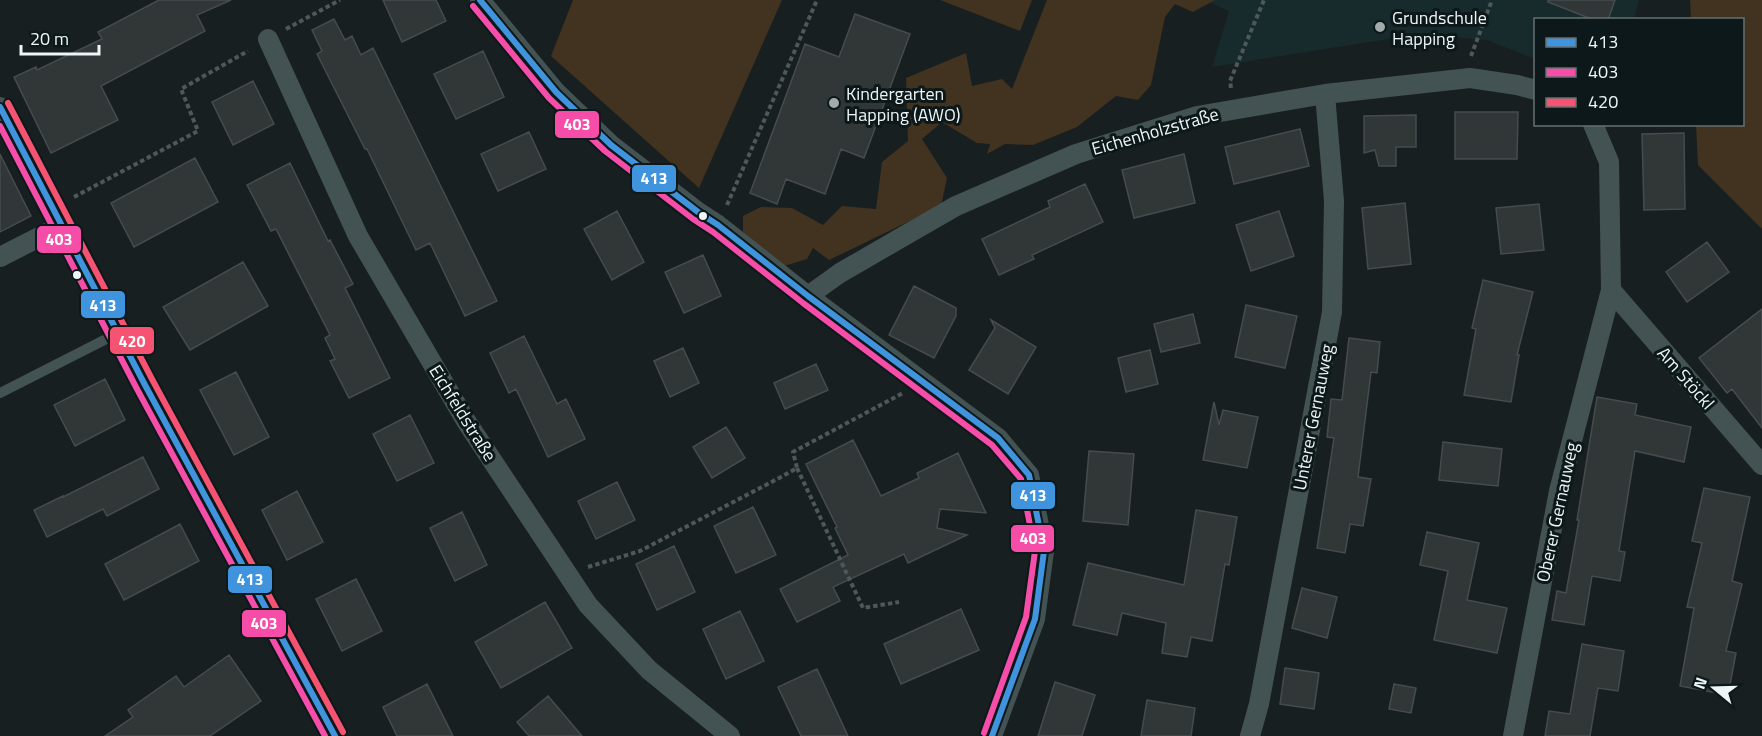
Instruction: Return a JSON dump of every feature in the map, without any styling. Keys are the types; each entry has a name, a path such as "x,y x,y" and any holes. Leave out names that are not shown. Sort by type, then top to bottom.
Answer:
{"street":[{"path":"480,0 556,92 611,145 808,296 959,407 998,438 1029,475 1044,551 1035,619 992,736"},
{"name":"Eichfeldstraße","path":"268,39 358,236 466,421 567,574 588,605 649,670 730,736"},
{"name":"Eichenholzstraße","path":"808,296 840,273 957,206 1076,154 1197,116 1325,94 1470,78 1534,89"},
{"name":"Unterer Gernauweg","path":"1250,736 1259,704 1332,312 1335,201 1325,94"},
{"path":"0,107 218,522 335,736"},
{"path":"1594,126 1609,162 1611,290"},
{"path":"0,257 59,216"},
{"name":"Am Stöckl","path":"1611,290 1762,465"},
{"name":"Oberer Gernauweg","path":"1513,736 1559,491 1611,290"}],"lane":[{"path":"0,393 118,333"}],"path":[{"path":"59,216 198,131 181,89 340,0"},
{"path":"718,225 817,0"},
{"path":"1235,110 1230,81 1264,0"},
{"path":"1470,78 1472,55 1492,0"},
{"path":"899,602 863,608 796,468 793,452 924,382"},
{"path":"567,574 640,551 796,468"}],"shaded area":[{"path":"573,0 782,0 699,188 551,56"},
{"path":"940,0 1032,0 1020,31"},
{"path":"1047,0 1215,0 1193,12 1175,4 1165,17 1151,85 1138,100 1116,96 1077,127 1033,145 1005,144 987,154 990,144 977,143 942,122 922,139 947,178 941,206 829,260 813,248 807,259 784,266 752,243 743,232 743,216 761,207 792,208 823,225 842,206 876,209 882,162 908,141 906,78 966,53 972,86 1002,79 1012,89"},
{"name":"Grundschule Happing","path":"1204,0 1639,0 1634,18 1534,18 1534,59 1487,40 1420,34 1212,67 1229,11"},
{"path":"1690,0 1762,0 1762,229 1698,165 1696,126 1744,126 1744,18 1691,18"}],"building":[{"path":"159,0 231,0 197,15 205,31 101,86 118,120 51,153 14,77 36,67 37,70 102,39 98,32"},
{"path":"383,0 436,0 446,21 402,42"},
{"path":"1548,0 1615,0 1609,18 1589,18 1548,2"},
{"name":"Kindergarten Happing (AWO)","path":"855,14 910,34 864,158 841,149 825,194 786,179 777,204 750,193 805,44 839,57"},
{"path":"334,19 345,40 352,36 361,55 373,48 497,301 465,316 430,243 416,250 317,54 322,51 312,30"},
{"path":"483,51 504,97 456,119 434,74"},
{"path":"253,81 274,124 233,145 212,102"},
{"path":"1455,112 1518,112 1517,159 1455,159"},
{"path":"1416,115 1416,147 1396,147 1396,166 1379,166 1375,150 1364,153 1364,116"},
{"path":"1300,129 1309,166 1234,184 1225,147"},
{"path":"529,132 546,169 498,191 481,154"},
{"path":"1684,133 1685,209 1644,210 1642,134"},
{"path":"0,154 31,216 0,232"},
{"path":"1184,154 1195,203 1134,218 1122,170"},
{"path":"195,158 218,202 134,247 111,203"},
{"path":"290,163 328,241 330,240 353,284 345,288 390,378 349,398 330,361 335,359 325,338 330,335 276,229 271,231 247,185"},
{"path":"1085,184 1103,222 1032,255 1034,259 999,275 982,239 1050,207 1048,201"},
{"path":"1405,203 1411,264 1368,269 1362,208"},
{"path":"1539,204 1544,250 1501,254 1496,208"},
{"path":"617,211 644,262 612,280 584,229"},
{"path":"1279,211 1294,256 1251,271 1236,225"},
{"path":"1707,242 1729,272 1687,302 1666,272"},
{"path":"703,255 721,296 684,313 665,272"},
{"path":"243,262 268,306 190,350 163,307"},
{"path":"1483,280 1533,292 1517,355 1519,355 1511,402 1464,395 1476,329 1472,328"},
{"path":"914,286 956,308 956,316 934,358 889,335"},
{"path":"1246,305 1297,316 1285,368 1235,357"},
{"path":"1762,309 1762,428 1732,389 1727,393 1699,358"},
{"path":"1193,314 1200,343 1161,352 1154,324"},
{"path":"991,320 1036,347 1008,394 969,370 995,328"},
{"path":"524,336 557,404 566,399 585,439 548,457 516,389 509,393 490,353"},
{"path":"1349,338 1380,342 1377,373 1371,372 1358,477 1371,479 1363,526 1350,524 1345,553 1317,548 1334,438 1327,437 1331,399 1342,400"},
{"path":"683,348 699,383 670,397 654,361"},
{"path":"1150,350 1158,384 1126,392 1118,358"},
{"path":"816,364 828,390 785,409 774,383"},
{"path":"236,372 269,437 234,455 200,390"},
{"path":"105,379 125,420 75,446 54,405"},
{"path":"1597,397 1637,404 1635,415 1691,427 1684,462 1635,451 1619,551 1625,552 1620,581 1592,576 1584,625 1552,620 1557,591 1566,593"},
{"path":"1214,402 1219,425 1223,410 1258,417 1247,468 1203,460"},
{"path":"410,415 434,463 397,481 373,434"},
{"path":"726,427 745,458 712,478 693,447"},
{"path":"853,440 881,496 919,478 917,473 958,453 986,513 940,509 937,528 967,535 908,563 904,554 833,587 840,601 797,622 780,589 848,555 806,464"},
{"path":"1443,442 1502,449 1498,486 1439,480"},
{"path":"1089,451 1134,454 1128,525 1083,521"},
{"path":"143,457 159,489 107,516 103,509 47,537 34,510"},
{"path":"617,482 635,520 596,539 578,501"},
{"path":"1704,488 1750,497 1732,581 1742,584 1726,651 1736,653 1728,695 1680,686 1694,608 1687,607 1702,543 1692,541"},
{"path":"297,491 323,542 287,560 262,510"},
{"path":"753,507 776,555 736,573 714,526"},
{"path":"1196,510 1237,517 1229,565 1225,564 1212,641 1191,637 1187,657 1162,653 1166,623 1122,613 1117,635 1073,625 1088,563 1184,585"},
{"path":"462,512 487,565 455,581 430,528"},
{"path":"180,524 199,561 124,600 105,564"},
{"path":"1427,532 1479,543 1467,600 1507,608 1497,653 1434,640 1448,571 1420,565"},
{"path":"674,546 695,592 657,610 636,564"},
{"path":"356,579 382,631 342,651 316,599"},
{"path":"1302,588 1337,597 1327,638 1292,628"},
{"path":"545,602 572,648 501,688 475,642"},
{"path":"961,609 979,650 901,684 884,644"},
{"path":"740,611 764,661 726,679 703,629"},
{"path":"1582,644 1624,651 1618,691 1598,688 1590,736 1545,736 1549,711 1570,714"},
{"path":"229,655 261,701 210,736 105,736 133,717 128,710 176,676 184,687"},
{"path":"1285,668 1319,673 1314,709 1280,704"},
{"path":"817,669 848,736 801,736 778,687"},
{"path":"1055,682 1095,695 1082,736 1038,736"},
{"path":"427,684 453,736 397,736 383,707"},
{"path":"1394,684 1416,688 1411,713 1389,709"},
{"path":"548,696 582,736 529,736 517,722"},
{"path":"1147,700 1195,708 1191,736 1141,736"}],"transit line":[{"name":"413","path":"480,0 556,92 611,145 998,438 1029,475 1044,551 1035,619 992,736"},
{"name":"403","path":"473,6 549,98 605,151 992,445 1021,479 1035,551 1026,617 984,733"},
{"name":"420","path":"8,103 153,381 343,732"},
{"name":"413","path":"0,107 145,385 335,736"},
{"name":"403","path":"0,126 137,389 325,736"}],"place":[{"name":"Grundschule Happing","path":"1380,27"},
{"name":"Kindergarten Happing (AWO)","path":"834,103"}]}
